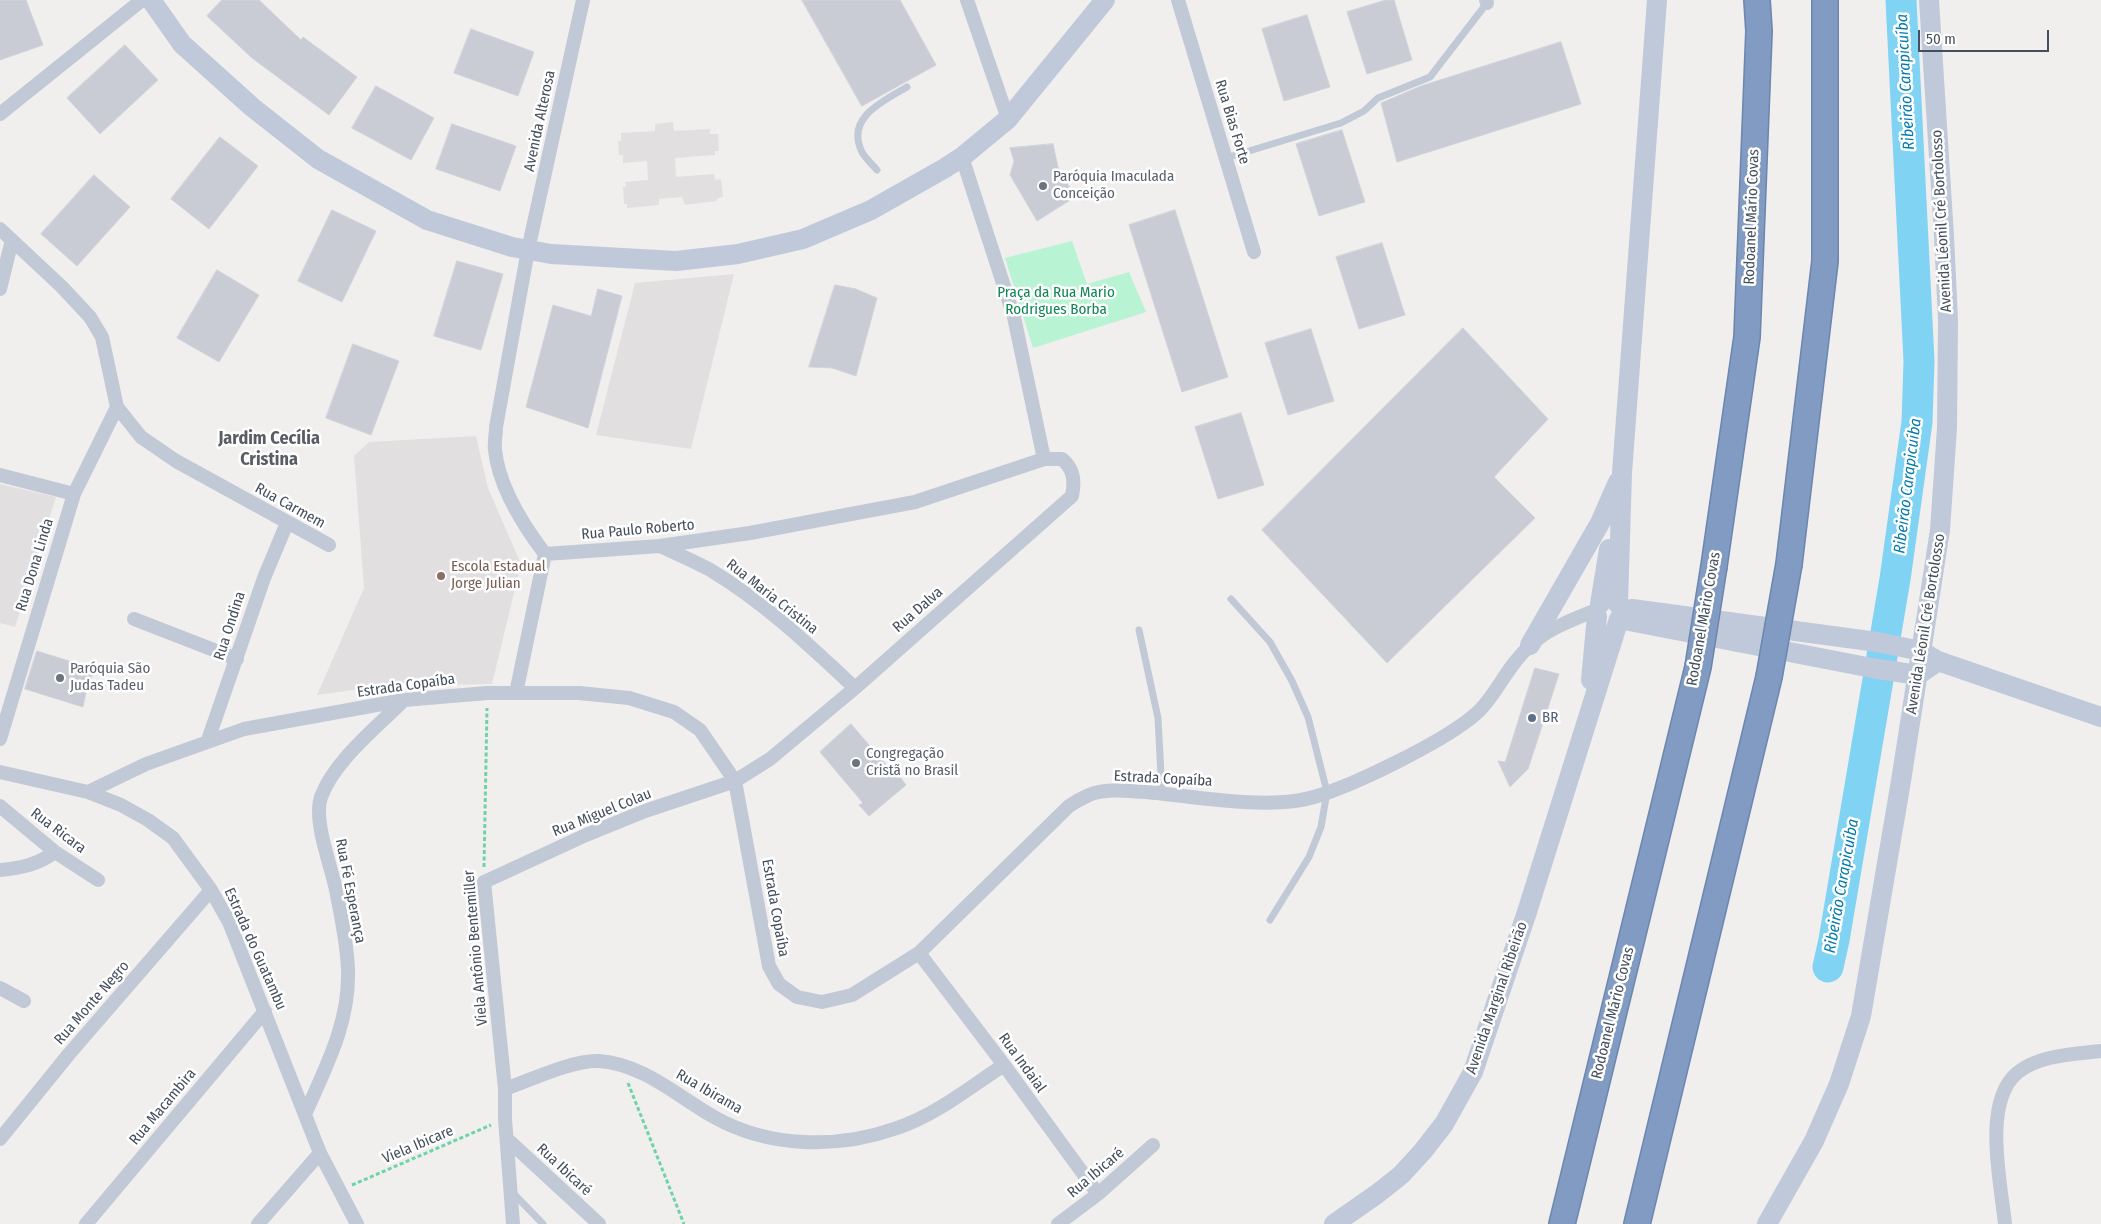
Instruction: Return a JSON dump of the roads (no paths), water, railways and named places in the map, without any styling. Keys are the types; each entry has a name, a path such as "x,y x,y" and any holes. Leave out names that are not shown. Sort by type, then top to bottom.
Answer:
{"highway":[{"name":"Rodoanel Mário Covas","path":"1562,1224 1698,667 1747,337 1759,31 1757,0"},
{"path":"1638,1224 1770,677 1789,564 1825,261 1825,0"}],"main road":[{"path":"151,0 182,44 252,107 318,159 427,220 512,247 551,254 644,261 676,261 738,254 802,239 871,210 962,157 1008,119 1105,0"},
{"path":"1608,610 1622,473 1657,0"},
{"name":"Avenida Léonil Cré Bortolosso","path":"1929,0 1948,320 1947,428 1929,656"},
{"path":"1530,645 1600,523 1622,473"},
{"path":"1608,610 1877,642 1929,656 2101,717"},
{"path":"1608,610 1872,668 1908,673 1929,656"},
{"name":"Avenida Marginal Ribeirão","path":"1334,1224 1377,1194 1400,1175 1423,1151 1444,1124 1473,1072 1527,912 1586,724 1608,610"},
{"name":"Avenida Léonil Cré Bortolosso","path":"1767,1224 1814,1141 1839,1084 1861,1016 1908,673"}],"street":[{"path":"0,114 142,0"},
{"name":"Avenida Alterosa","path":"528,250 583,0"},
{"path":"967,0 1008,119"},
{"name":"Rua Bias Forte","path":"1178,0 1254,252"},
{"path":"962,157 1014,318 1044,459"},
{"path":"0,229 90,317 102,337 117,408"},
{"path":"0,288 12,240"},
{"path":"516,693 546,554 523,525 502,476 495,450 496,427 528,250"},
{"name":"Rua Dona Linda","path":"0,739 74,494 117,408"},
{"name":"Rua Carmem","path":"117,408 141,437 287,523 329,545"},
{"name":"Rua Paulo Roberto","path":"546,554 660,546 750,533 915,502 1044,459"},
{"name":"Rua Dalva","path":"735,781 770,759 855,688 1072,496 1075,484 1068,464 1062,459 1044,459"},
{"path":"0,475 74,494"},
{"name":"Rua Ondina","path":"208,740 264,578 287,523"},
{"name":"Rua Maria Cristina","path":"660,546 711,570 742,590 785,624 855,688"},
{"name":"Estrada Copaíba","path":"88,792 146,764 208,740 244,729 404,700 487,693 579,693 629,698 674,712 700,730 735,781 769,966 779,984 797,997 822,1002 852,995 918,953 1069,806 1090,795 1116,790 1264,803 1301,800 1345,786 1407,756 1453,730 1478,712 1498,689 1513,663 1546,630 1608,610"},
{"path":"134,620 237,659"},
{"name":"Rua Fé Esperança","path":"306,1112 344,1018 348,992 348,966 336,891 320,827 320,799 328,781 353,750 404,700"},
{"name":"Estrada do Guatambu","path":"0,772 88,792 121,805 173,838 212,890 229,922 306,1112 320,1153 357,1224"},
{"name":"Rua Miguel Colau","path":"484,882 586,835 644,811 735,781"},
{"name":"Rua Ricara","path":"0,806 55,852 98,880"},
{"path":"0,870 23,868 43,861 55,852"},
{"name":"Viela Antônio Bentemiller","path":"484,882 505,1089 505,1119 513,1224"},
{"name":"Rua Monte Negro","path":"0,1139 69,1054 212,890"},
{"name":"Rua Indaial","path":"918,953 1004,1065 1098,1194"},
{"path":"0,988 24,1001"},
{"name":"Rua Macambira","path":"86,1224 265,1010"},
{"path":"2005,1224 1997,1140 1997,1107 2005,1086 2018,1072 2043,1060 2101,1051"},
{"name":"Rua Ibirama","path":"505,1089 575,1065 598,1061 621,1066 651,1078 715,1117 744,1130 793,1142 833,1143 897,1128 929,1113 1004,1065"},
{"name":"Rua Ibicaré","path":"508,1140 599,1224"},
{"name":"Rua Ibicaré","path":"1058,1224 1098,1194 1153,1145"},
{"path":"258,1224 320,1153"}],"lane":[{"path":"1226,158 1341,123 1364,111 1378,98 1430,77 1487,2"},
{"path":"877,170 862,152 858,135 860,123 865,114 907,87"},
{"path":"1231,599 1270,642 1292,681 1308,717 1327,792 1321,827 1309,857 1270,920"},
{"path":"1139,630 1158,718 1162,794"},
{"path":"511,1191 542,1224"}],"waterway":[{"name":"Ribeirão Carapicuíba","path":"1828,967 1895,579 1917,422 1919,361 1901,0"}],"place":[{"name":"Paróquia Imaculada Conceição","path":"1043,186"},
{"name":"Escola Estadual Jorge Julian","path":"441,576"},
{"name":"Paróquia São Judas Tadeu","path":"60,678"},
{"name":"BR","path":"1532,718"},
{"name":"Congregação Cristã no Brasil","path":"856,763"}],"district":[{"name":"Jardim Cecília Cristina","path":"269,449"}],"park label":[{"name":"Praça da Rua Mario Rodrigues Borba","path":"1056,302"}]}
